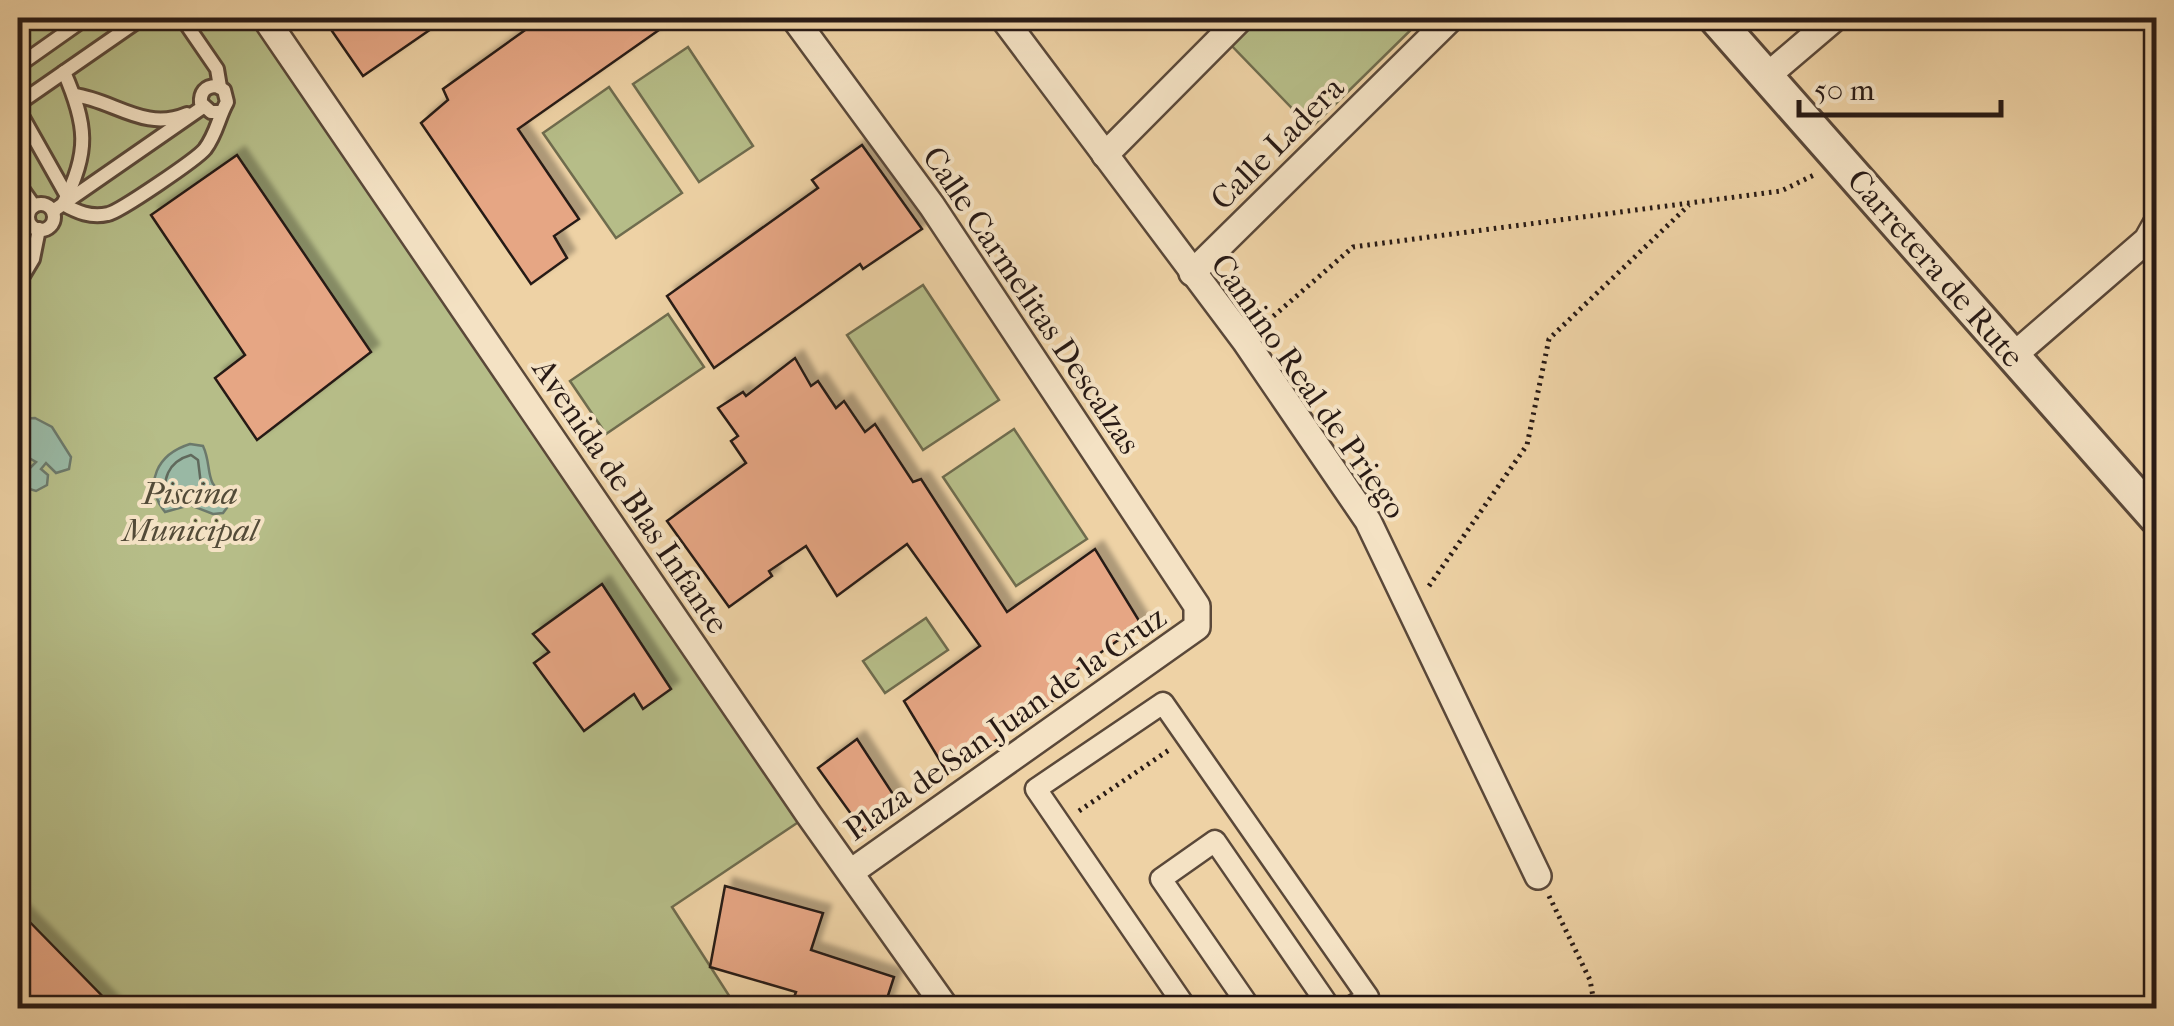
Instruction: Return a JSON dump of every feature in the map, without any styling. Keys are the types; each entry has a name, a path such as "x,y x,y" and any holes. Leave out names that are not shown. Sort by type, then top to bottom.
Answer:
{"street":[{"name":"Avenida de Blas Infante","path":"264,18 809,815 946,1008"},
{"name":"Calle Carmelitas Descalzas","path":"794,18 932,206 1197,606 1197,627"},
{"path":"1105,155 1241,18"},
{"name":"Calle Ladera","path":"1192,273 1451,18"},
{"name":"Carretera de Rute","path":"1715,18 2156,518"},
{"path":"1768,76 1835,18"},
{"name":"Camino Real de Priego","path":"1011,20 1105,155 1245,341 1368,520 1538,876"},
{"path":"2013,356 2147,240 2156,224"},
{"name":"Plaza de San Juan de la Cruz","path":"852,872 1197,627"},
{"path":"1186,1008 1036,790 1162,702 1368,997 1350,1008"},
{"path":"1250,1008 1161,879 1214,841 1330,1008"}],"lane":[{"path":"18,66 86,18"},
{"path":"61,204 18,107 142,18"},
{"path":"27,213 43,204 61,204 82,214 110,214 202,154 219,128 219,112 227,102 226,94 220,87 217,69 182,18"},
{"path":"18,182 32,225 46,229 80,170 83,130 64,72"},
{"path":"219,112 210,112 200,99 204,90 220,87"},
{"path":"74,96 94,98 113,110 144,120 179,117 203,107"},
{"path":"61,204 203,107"},
{"path":"18,284 34,259 38,229"}],"path":[{"path":"1245,341 1353,246 1781,191 1842,162"},
{"path":"1411,611 1527,445 1549,339 1691,203"},
{"path":"1538,876 1590,980 1595,1008"}],"green space":[{"name":"Piscina Municipal","path":"18,18 265,18 809,815 672,907 737,1008 18,1008"},
{"path":"1259,18 1423,18 1311,128 1231,45"},
{"path":"688,47 753,146 699,182 633,84"},
{"path":"609,87 682,193 616,238 543,133"},
{"path":"923,285 999,400 923,450 847,335"},
{"path":"668,314 704,367 606,434 570,381"},
{"path":"1014,429 1087,539 1016,586 943,477"},
{"path":"926,618 948,650 885,693 863,661"}],"water":[{"path":"35,418 52,427 71,457 69,469 56,473 46,463 41,469 48,475 47,485 36,491 23,487 21,470 36,462 27,457 18,461 18,419"},
{"path":"190,444 203,446 211,481 227,495 229,505 223,513 213,514 190,505 165,512 158,501 154,480 162,462"}],"building":[{"path":"323,18 447,18 363,76"},
{"path":"542,18 676,18 518,129 579,219 554,236 567,258 531,284 421,123 448,100 443,89"},
{"path":"862,145 922,229 863,269 860,264 714,368 667,296 818,188 812,180"},
{"path":"237,155 371,352 257,440 215,378 245,355 151,215"},
{"path":"795,358 811,386 818,381 836,408 844,401 865,432 875,424 913,482 921,479 1007,612 1095,549 1141,624 1055,685 1061,695 948,774 904,701 980,646 907,544 837,596 806,546 769,571 772,576 729,607 667,521 746,463 731,441 738,436 718,408 743,392 746,396"},
{"path":"602,584 671,689 643,709 634,694 584,731 534,663 549,652 533,634"},
{"path":"857,739 900,805 864,832 818,768"},
{"path":"725,886 823,913 811,950 894,977 884,1008 790,1008 796,992 710,967"},
{"path":"18,910 114,1008 18,1008"}]}
